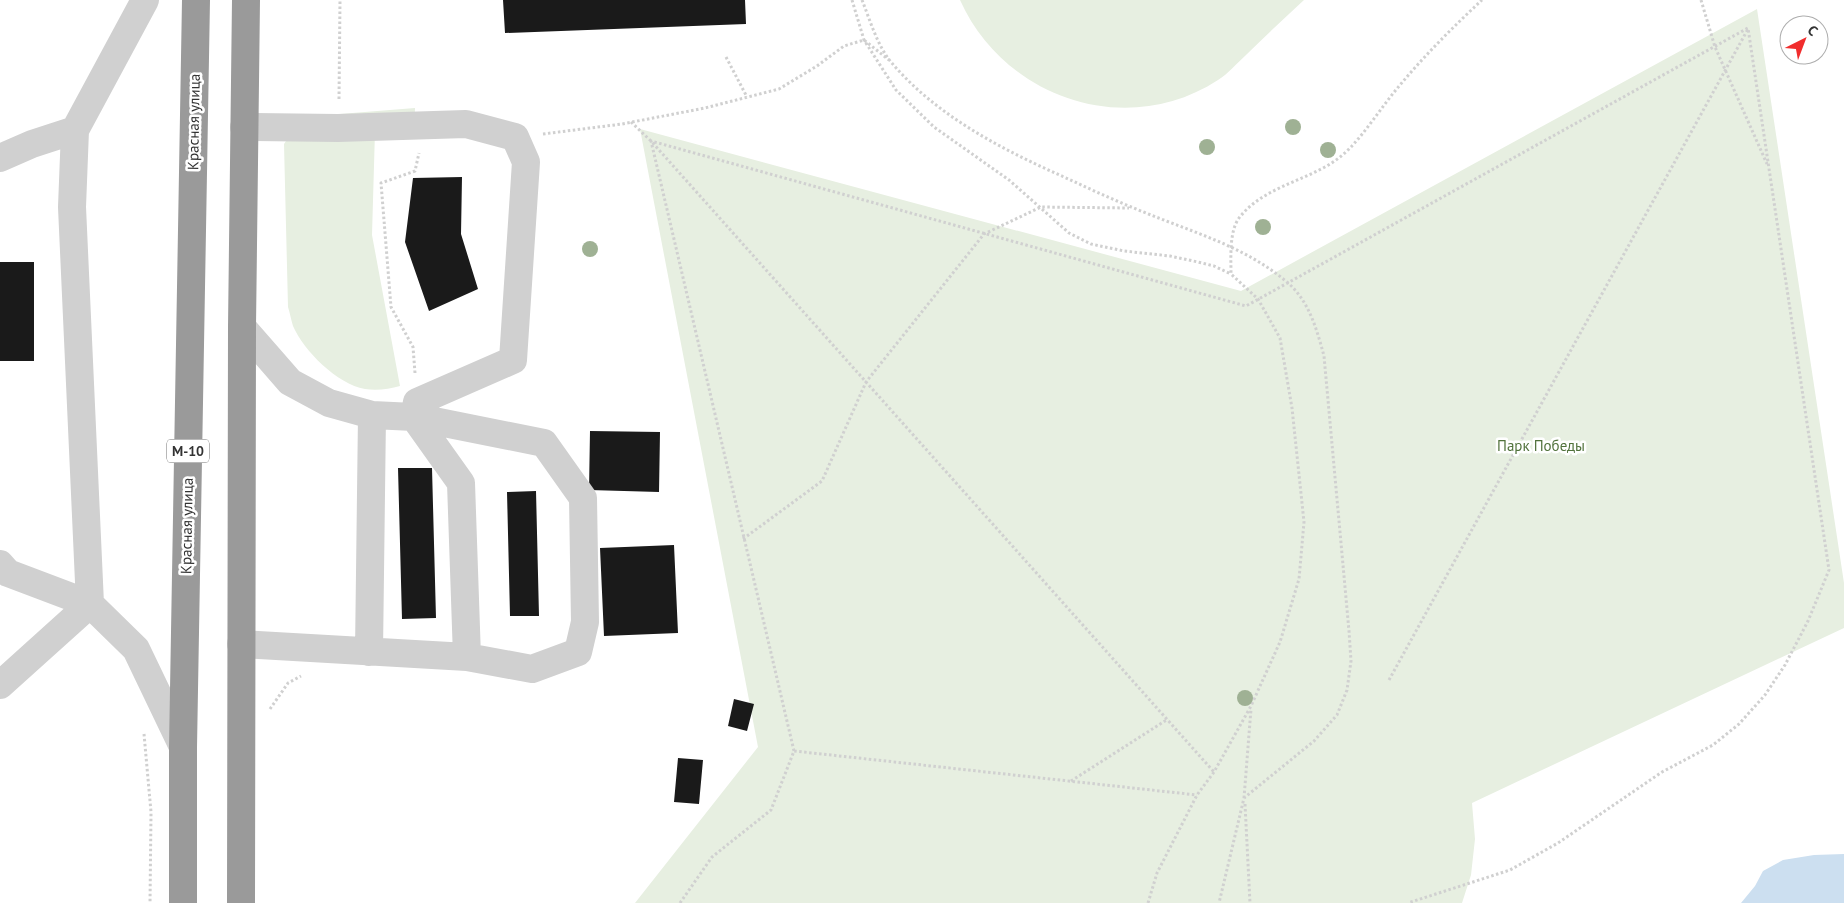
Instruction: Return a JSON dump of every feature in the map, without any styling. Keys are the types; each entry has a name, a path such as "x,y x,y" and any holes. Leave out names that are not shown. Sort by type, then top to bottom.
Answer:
{"highway":[{"name":"Красная улица","path":"183,903 183,747 196,0"},
{"path":"241,903 242,327 246,0"}],"lane":[{"path":"90,604 72,207 75,130 145,0"},
{"path":"242,327 290,382 329,404 372,415 415,410 513,360 526,162 515,137 466,124 338,128 244,126"},
{"path":"0,158 32,144 75,130"},
{"path":"241,644 467,656 532,669 578,652 585,622 583,498 544,443 415,410"},
{"path":"415,410 461,483 467,656"},
{"path":"358,651 372,415"},
{"path":"0,564 8,574 90,604 136,649 183,747"},
{"path":"0,685 90,604"}],"path":[{"path":"338,128 340,0"},
{"path":"852,0 864,40 896,90 934,127 1009,180 1069,233 1091,244 1124,251 1170,256 1214,266 1231,274 1258,299 1280,338 1292,408 1304,522 1299,579 1280,642 1251,706 1214,772 1197,794 1157,873 1148,903"},
{"path":"862,0 875,33 890,61"},
{"path":"1231,274 1230,246 1237,220 1247,209 1278,187 1325,168 1347,151 1400,84 1482,0"},
{"path":"1701,0 1714,47 1769,169"},
{"path":"651,141 1246,306 1748,28"},
{"path":"1389,680 1748,28"},
{"path":"1408,903 1510,870 1558,844 1662,772 1713,745 1739,724 1765,695 1785,665 1808,621 1829,570 1748,28"},
{"path":"864,40 890,61 928,99 969,128 1020,158 1131,208 1230,246 1255,260 1288,283 1307,308 1318,332 1324,356 1351,661 1347,690 1337,716 1314,741 1244,798 1219,903"},
{"path":"515,137 631,122 705,108 779,89 817,66 844,46 864,40"},
{"path":"726,57 747,97"},
{"path":"631,122 651,141 1214,772"},
{"path":"415,410 413,347 390,307 381,183 415,171 424,126"},
{"path":"651,141 794,750 771,810 712,856 680,903"},
{"path":"743,539 822,481 866,382 984,234 1041,207 1131,208"},
{"path":"267,713 288,683 305,673"},
{"path":"1250,903 1244,798 1251,706"},
{"path":"1071,782 1168,719"},
{"path":"143,726 151,812 150,903"},
{"path":"794,750 1071,782 1197,794"}],"green space":[{"path":"960,0 1304,0 1229,72 1218,80 1182,98 1145,107 1108,107 1071,99 1037,84 1006,62 980,34"},
{"name":"Парк Победы","path":"1757,9 1844,583 1844,628 1472,803 1475,839 1471,875 1462,903 635,903 758,747 640,129 1241,291"},
{"path":"415,108 414,132 375,131 372,235 400,386 374,390 365,389 343,381 323,365 305,346 293,326 288,307 284,144 302,117"}],"water":[{"path":"1844,854 1844,903 1741,903 1755,886 1763,871 1783,860 1814,855"}],"building":[{"path":"503,0 745,0 746,24 505,33"},
{"path":"462,177 461,234 478,289 429,311 405,242 413,178"},
{"path":"0,262 34,262 34,361 0,361"},
{"path":"590,431 660,432 659,492 589,490"},
{"path":"398,468 432,468 436,618 402,619"},
{"path":"536,491 539,616 510,616 507,492"},
{"path":"674,545 678,633 604,636 600,548"},
{"path":"734,699 754,704 747,731 728,726"},
{"path":"678,758 703,760 699,804 674,802"}]}
